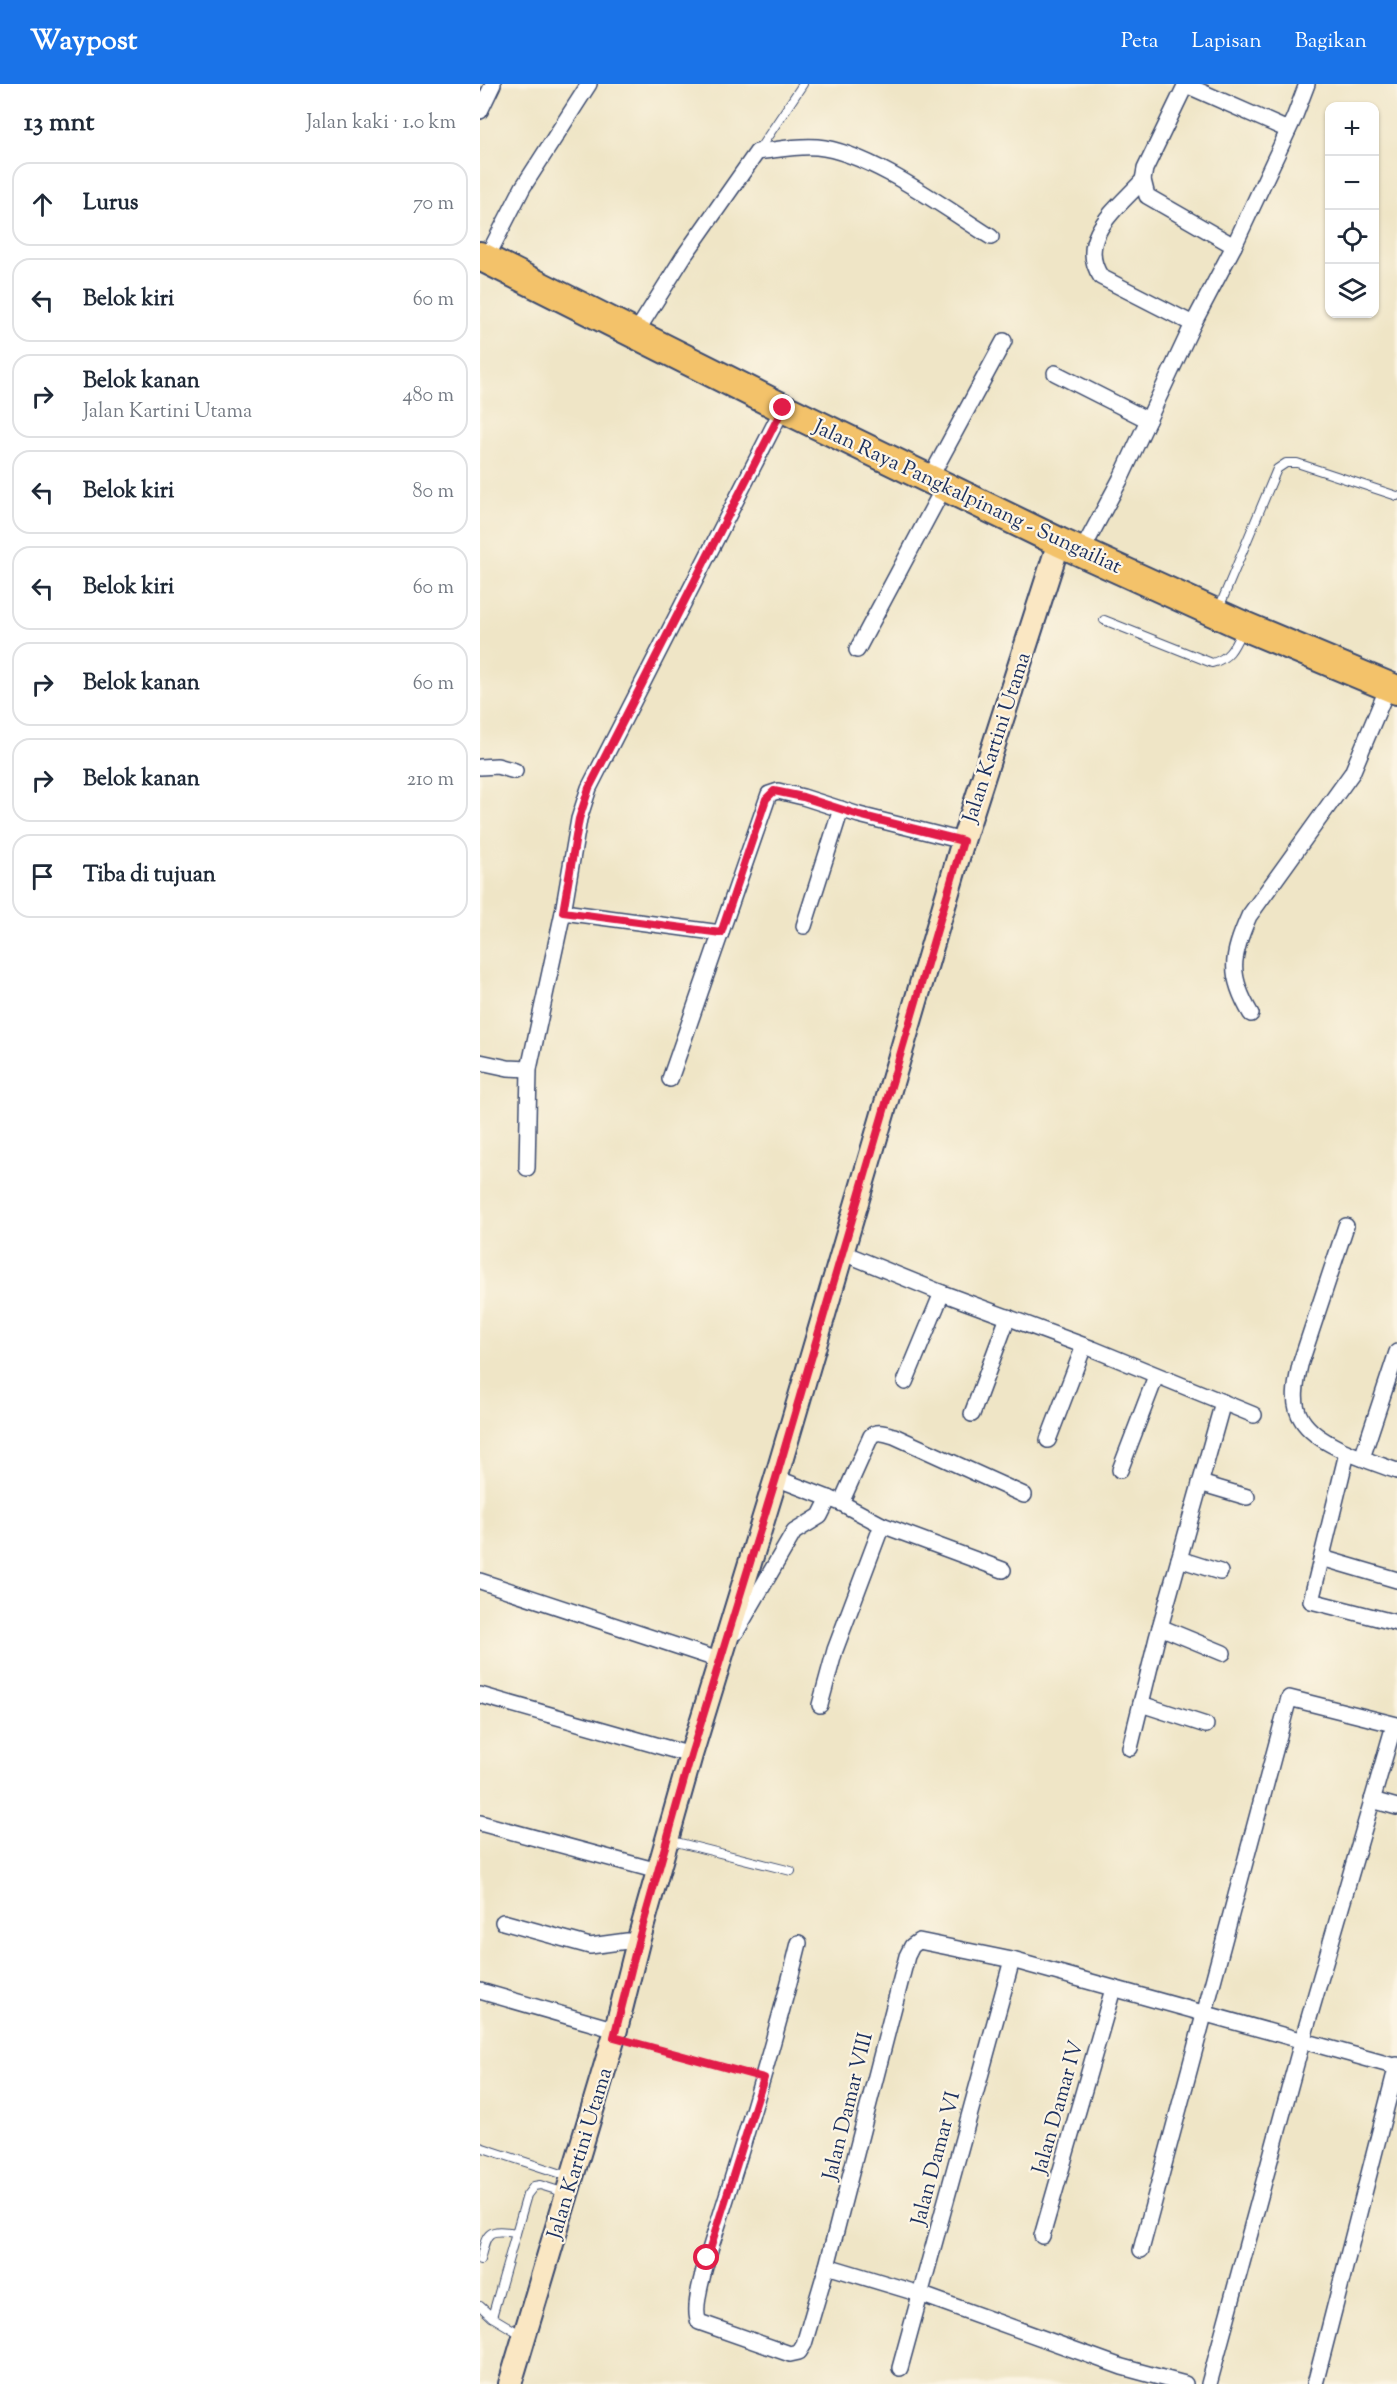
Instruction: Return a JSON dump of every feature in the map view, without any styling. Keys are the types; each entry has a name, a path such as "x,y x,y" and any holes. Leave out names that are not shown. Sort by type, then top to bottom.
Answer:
{"highway":[{"name":"Jalan Raya Pangkalpinang - Sungailiat","path":"483,258 783,408 1070,546 1244,626 1392,688"}],"street":[{"path":"480,111 493,84"},
{"path":"483,258 589,84"},
{"path":"1070,546 1120,480 1193,324 1234,246 1307,84"},
{"path":"1234,246 1147,196 1143,180 1145,169 1186,85 1288,130"},
{"path":"635,334 684,256 757,152 817,147 855,158 904,181 990,237"},
{"path":"1143,180 1096,232 1091,254 1094,267 1101,277 1193,324"},
{"path":"857,650 1004,341"},
{"path":"1054,374 1149,420"},
{"path":"527,1168 529,1069 563,912 579,819 589,788 783,408"},
{"name":"Jalan Kartini Utama","path":"510,2384 615,2033 666,1840 776,1478 963,841 1070,546"},
{"path":"1251,1014 1238,991 1234,973 1240,937 1249,916 1352,773 1392,688"},
{"path":"480,767 497,766 515,771"},
{"path":"670,1079 769,794 778,791 963,841"},
{"path":"804,926 841,809"},
{"path":"563,912 721,933"},
{"path":"480,1062 508,1068 529,1069"},
{"path":"1346,1226 1300,1365 1296,1384 1296,1400 1302,1421 1314,1432 1354,1456 1397,1471"},
{"path":"841,1252 1254,1414"},
{"path":"905,1382 942,1293"},
{"path":"972,1414 1008,1317"},
{"path":"1048,1440 1084,1346"},
{"path":"1397,1352 1354,1456 1311,1601 1397,1623"},
{"path":"1120,1470 1156,1376"},
{"path":"1130,1748 1160,1627 1223,1402"},
{"path":"480,1581 719,1660 791,1537 799,1527 820,1516 835,1501 871,1436 876,1433 894,1436 1024,1495"},
{"path":"776,1478 835,1501 882,1525 1003,1570"},
{"path":"1200,1484 1247,1497"},
{"path":"820,1705 836,1650 882,1525"},
{"path":"1322,1558 1397,1580"},
{"path":"1179,1559 1220,1572"},
{"path":"1160,1627 1223,1653"},
{"path":"480,1695 691,1755"},
{"path":"1141,2250 1289,1698 1395,1725 1302,2042 1209,2384"},
{"path":"1141,1704 1206,1725"},
{"path":"1372,1800 1397,1807"},
{"path":"480,1824 658,1871"},
{"path":"503,1922 590,1946 627,1941 638,1942"},
{"name":"Jalan Damar VIII","path":"764,2078 707,2258 696,2317 699,2322 790,2354 796,2353 804,2344 828,2266 907,1956 912,1946 919,1941 1012,1960"},
{"path":"764,2078 799,1943"},
{"path":"1012,1960 1302,2042 1397,2066 1315,2384"},
{"name":"Jalan Damar VI","path":"900,2368 1012,1960"},
{"name":"Jalan Damar IV","path":"1042,2236 1113,1989"},
{"path":"480,1991 615,2033"},
{"path":"828,2266 920,2294 1122,2367 1185,2384"}],"lane":[{"path":"757,152 803,84"},
{"path":"1217,613 1277,469 1286,463 1297,463 1397,496"},
{"path":"1104,620 1212,663 1223,660 1230,654 1244,626"},
{"path":"666,1840 791,1871"},
{"path":"480,2147 570,2186"},
{"path":"492,2317 526,2195 534,2186 570,2186"},
{"path":"480,2260 486,2237 491,2232 498,2230 516,2233"},
{"path":"480,2306 492,2317 524,2336"}],"path":[{"path":"615,2033 764,2078"}],"route":[{"path":"707,2258 764,2078 614,2037 666,1840 776,1478 963,841 774,791 766,799 721,933 563,912 579,819 589,788 783,408"}]}
